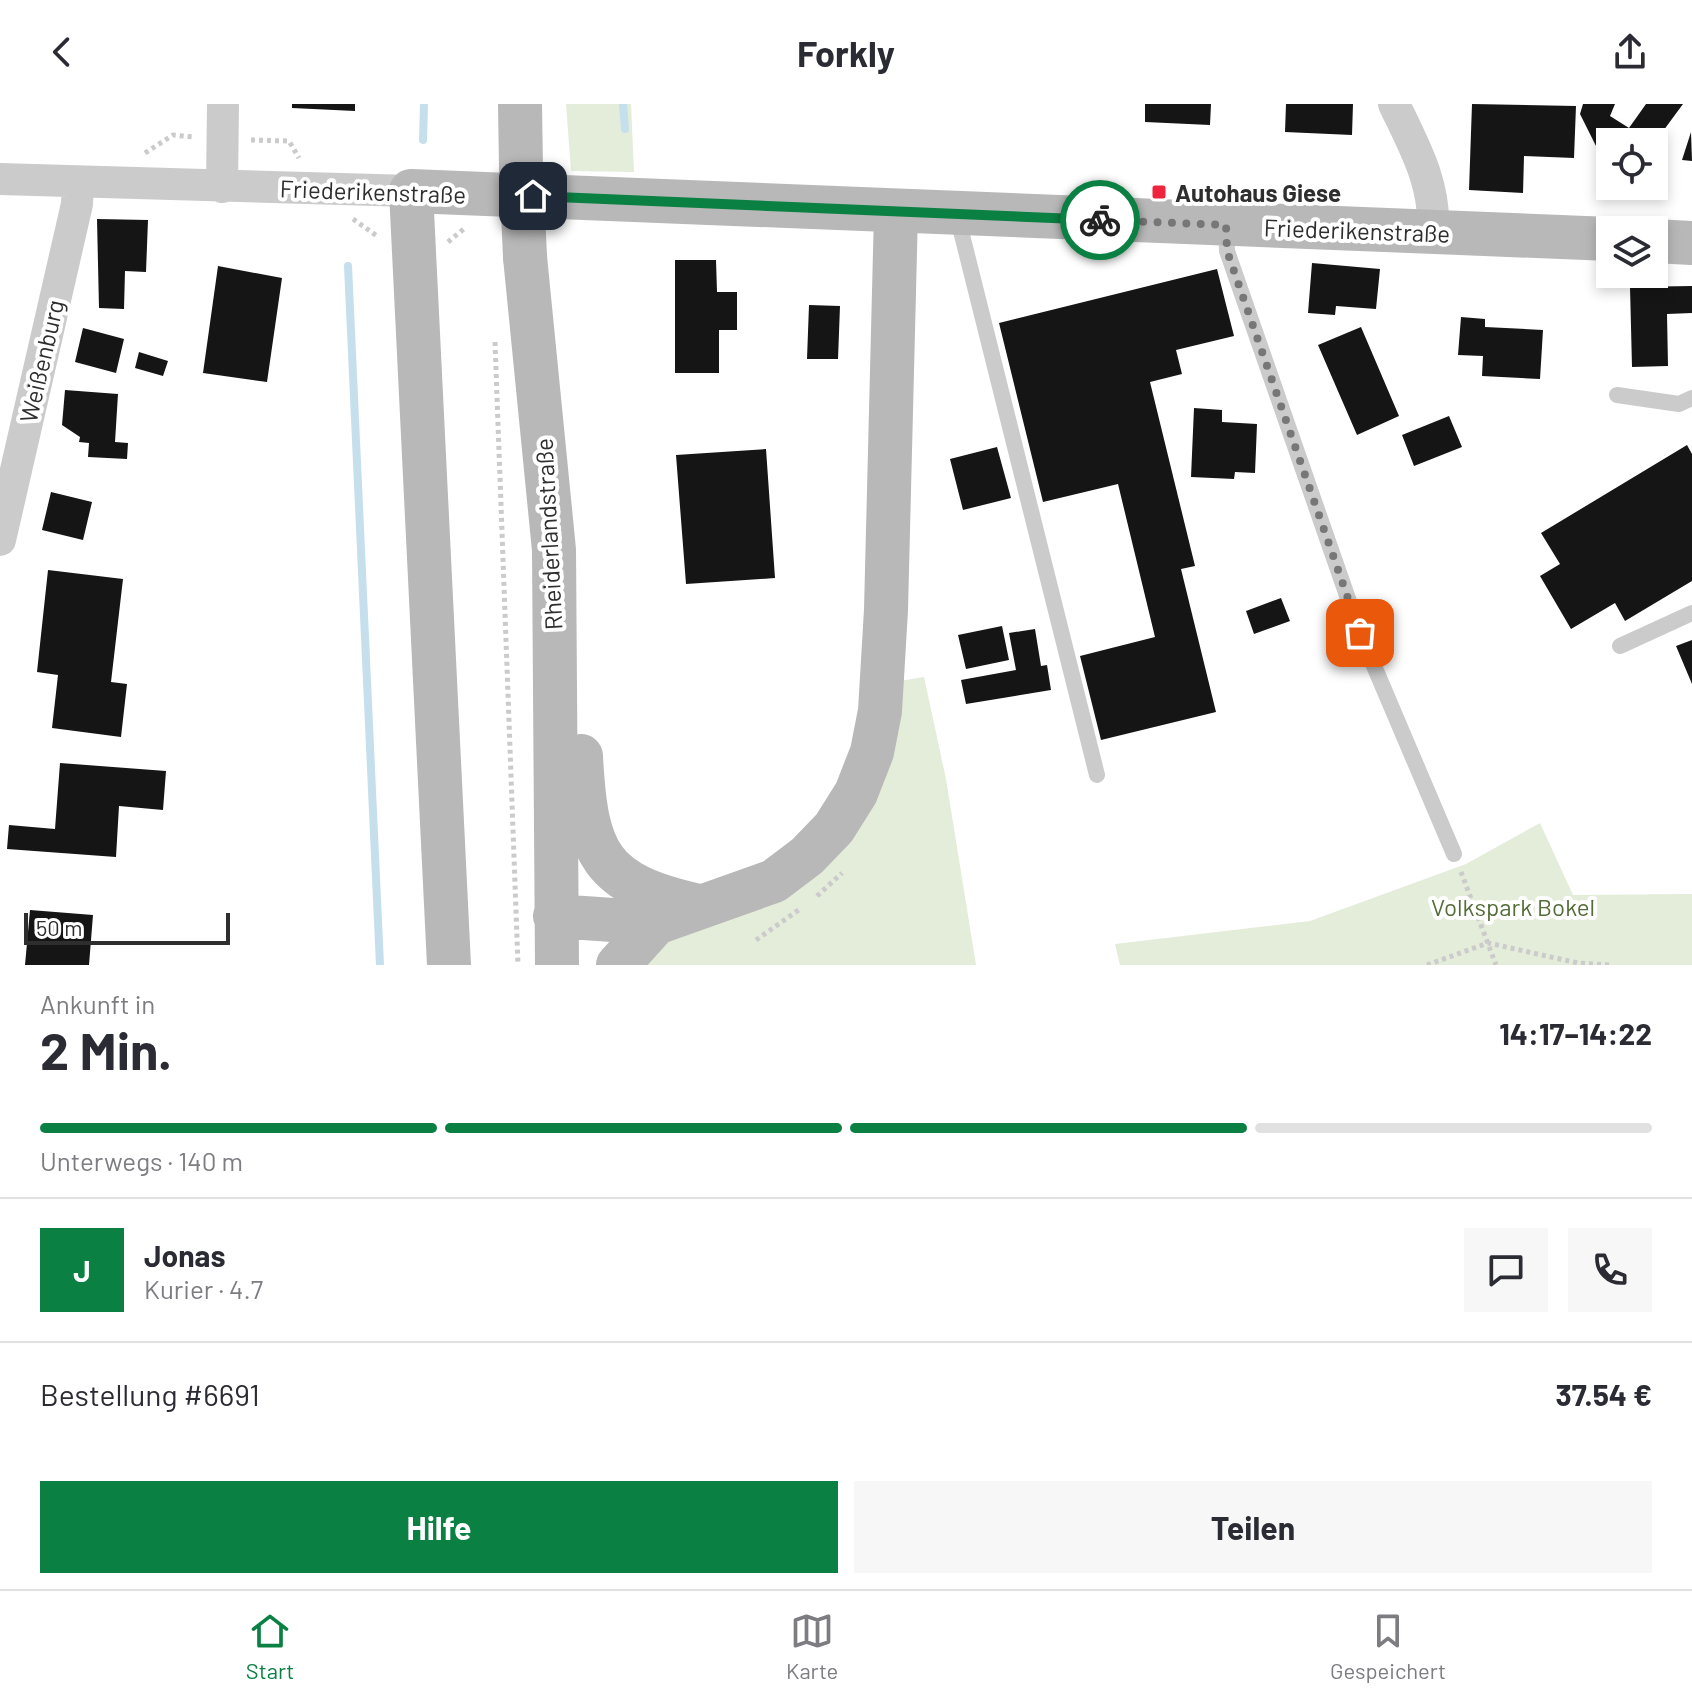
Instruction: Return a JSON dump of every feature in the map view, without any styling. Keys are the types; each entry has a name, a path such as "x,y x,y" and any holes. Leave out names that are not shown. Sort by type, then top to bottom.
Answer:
{"main road":[{"name":"Rheiderlandstraße","path":"520,104 525,257 554,550 557,965"},
{"name":"Friederikenstraße","path":"411,191 1596,238"},
{"path":"411,191 449,965"},
{"path":"555,916 656,923 699,906 731,899 774,881 807,856 834,828 856,793 872,752 880,711 886,610 896,212"},
{"path":"1668,242 1692,243"},
{"path":"554,550 574,591 584,804 591,838 604,861 628,883 657,897 699,906"},
{"path":"618,965 656,923"}],"street":[{"path":"222,187 223,104"},
{"path":"1394,104 1424,166 1435,205 1433,232"},
{"name":"Friederikenstraße","path":"0,179 411,191"},
{"name":"Weißenburg","path":"0,540 77,204 78,183"}],"lane":[{"path":"956,214 1097,775"},
{"path":"1226,225 1227,251 1360,633 1454,854"},
{"path":"1617,395 1679,404 1692,398"},
{"path":"1620,646 1692,613"}],"path":[{"path":"354,220 384,243"},
{"path":"495,336 518,965"},
{"path":"1454,854 1496,965"},
{"path":"1427,965 1488,943 1578,963 1609,965"}],"green space":[{"path":"566,104 631,104 634,172 571,171"},
{"path":"924,677 946,779 976,965 637,965 657,946 778,897 900,681"},
{"name":"Volkspark Bokel","path":"1540,823 1573,895 1692,894 1692,965 1120,965 1115,944 1310,921 1466,864"}],"building":[{"path":"292,104 355,104 355,111 292,108"},
{"path":"1145,104 1211,104 1210,125 1145,122"},
{"path":"1286,104 1353,104 1352,135 1285,132"},
{"path":"1472,104 1576,106 1574,158 1524,156 1523,193 1469,190"},
{"path":"1583,104 1615,104 1610,116 1629,128 1596,128 1596,146 1580,114"},
{"path":"1646,104 1683,104 1665,128 1629,128"},
{"path":"1691,132 1692,161 1682,160"},
{"path":"97,219 148,220 146,272 125,271 124,309 99,308"},
{"path":"675,260 716,260 717,292 737,292 737,330 719,330 719,373 675,373"},
{"path":"1312,263 1380,269 1376,309 1336,306 1335,315 1308,313"},
{"path":"218,266 282,278 267,382 203,373"},
{"path":"1217,269 1234,336 1176,350 1182,374 1150,382 1195,566 1181,569 1216,712 1101,740 1080,656 1155,637 1118,484 1043,502 999,323"},
{"path":"1692,286 1692,313 1667,314 1668,366 1632,367 1630,288"},
{"path":"809,305 840,306 838,359 807,359"},
{"path":"1461,317 1485,319 1485,327 1543,330 1540,379 1482,376 1483,356 1458,355"},
{"path":"1361,327 1399,416 1357,435 1318,345"},
{"path":"83,328 124,339 116,373 75,362"},
{"path":"139,352 168,361 163,376 135,368"},
{"path":"65,390 118,394 115,442 128,443 127,459 88,457 89,443 79,442 80,437 62,425"},
{"path":"1194,408 1222,410 1222,422 1257,424 1255,473 1235,472 1234,479 1191,477"},
{"path":"1449,416 1462,447 1414,466 1402,435"},
{"path":"1687,445 1692,454 1692,581 1625,621 1615,603 1571,629 1540,576 1560,564 1541,533"},
{"path":"997,447 1011,498 963,510 950,459"},
{"path":"766,449 775,578 686,584 676,455"},
{"path":"51,492 92,502 83,540 42,530"},
{"path":"48,570 123,579 111,682 127,684 121,737 52,728 58,675 37,672"},
{"path":"1281,598 1290,621 1254,634 1246,611"},
{"path":"1002,626 1009,660 966,669 958,635"},
{"path":"1035,629 1041,666 1047,665 1051,690 966,704 961,680 1016,670 1009,633"},
{"path":"1692,640 1692,684 1676,646"},
{"path":"60,763 166,771 163,810 119,806 116,857 7,849 9,825 55,829"},
{"path":"30,910 93,915 89,965 25,965"}],"waterway":[{"path":"423,140 424,104"},
{"path":"623,104 625,129"},
{"path":"348,266 380,965"}],"way so far":[{"path":"1100,220 1226,225 1227,251 1360,633"}],"place":[{"name":"Autohaus Giese","path":"1159,192"}],"route":[{"path":"533,196 1100,220"}]}
